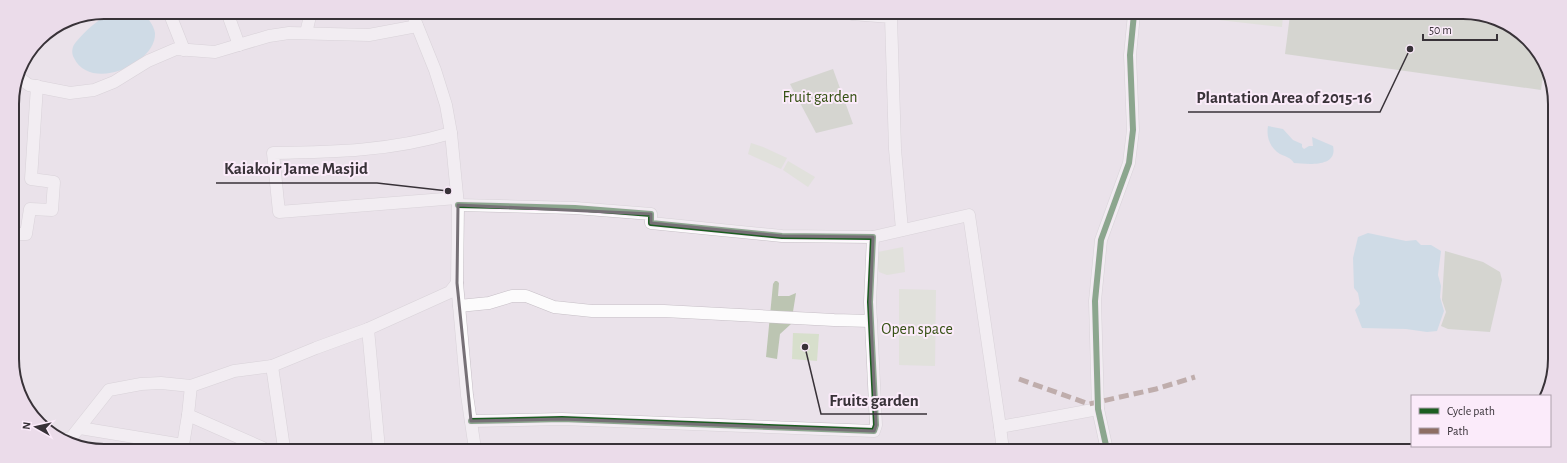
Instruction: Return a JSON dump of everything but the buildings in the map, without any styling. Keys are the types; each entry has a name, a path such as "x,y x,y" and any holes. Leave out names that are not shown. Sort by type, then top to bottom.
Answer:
{"street":[{"path":"172,19 184,50"},
{"path":"230,19 240,45"},
{"path":"306,33 309,19"},
{"path":"414,19 435,70 446,105 451,133 458,201 457,283 474,444"},
{"path":"892,19 895,149 902,230"},
{"path":"1106,444 1098,409 1095,301 1101,240 1129,162 1133,130 1130,55 1134,19"},
{"path":"23,80 33,85 70,93 94,90 114,82 148,61 176,49 215,52 269,36 289,33 369,35 417,26"},
{"path":"21,86 33,85"},
{"path":"19,234 26,234 30,209 52,210 54,182 31,179 33,85"},
{"path":"451,133 425,141 381,148 341,152 273,153 279,212 458,201 651,214 651,223 782,236 873,236 969,215 1002,444"},
{"path":"471,421 562,419 874,431 876,425 870,302 873,236"},
{"path":"71,438 109,390 141,384 160,383 191,386 234,371 272,366 368,329 450,292 457,283"},
{"path":"459,306 489,303 512,296 526,296 554,307 592,311 664,311 871,321"},
{"path":"368,329 379,444"},
{"path":"272,366 283,444"},
{"path":"183,444 191,386"},
{"path":"1000,427 1098,409"},
{"path":"188,415 254,444"},
{"path":"80,428 177,444"}],"highlighted area":[{"path":"458,205 651,214 651,223 782,236 873,237 870,302 876,425 874,431 562,419 471,421 457,283"}],"green space":[{"path":"1211,19 1283,19 1282,27"},
{"path":"1289,19 1463,19 1485,22 1506,30 1527,48 1539,66 1543,77 1541,90 1285,54"},
{"name":"Fruit garden","path":"833,69 853,124 816,133 790,84"},
{"path":"751,143 787,158 781,169 748,154"},
{"path":"788,161 815,177 808,187 783,170"},
{"name":"Open space","path":"903,247 905,272 887,275 879,272 873,253"},
{"path":"1445,251 1483,262 1500,272 1502,280 1490,332 1448,329 1441,326 1446,312 1442,300"},
{"path":"775,281 779,283 778,296 789,296 796,293 791,324 780,334 777,359 766,357 773,284"},
{"name":"Open space","path":"899,289 936,290 935,366 899,365"},
{"path":"793,333 819,334 817,361 792,359"}],"water":[{"path":"101,19 148,19 155,33 153,44 146,54 135,63 122,70 108,73 94,73 82,68 74,58 72,50 74,45 84,33"},
{"path":"1268,126 1283,129 1293,140 1302,144 1304,149 1309,146 1313,146 1312,137 1333,146 1331,158 1320,163 1313,164 1294,163 1289,158 1277,152 1271,145 1268,138"},
{"path":"1368,233 1406,241 1416,240 1421,245 1431,245 1441,251 1438,275 1441,286 1440,297 1444,311 1437,331 1427,332 1406,329 1362,328 1355,310 1360,304 1358,293 1354,288 1353,258 1358,237"}],"marked path":[{"path":"1019,379 1089,404 1156,389 1195,377"}],"cycle path":[{"path":"1106,444 1098,409 1095,301 1101,240 1129,163 1133,130 1130,55 1134,19"},
{"path":"458,205 575,208 651,214 651,223 782,236 873,237 870,302 876,425 874,431 562,419 471,421"}],"place":[{"name":"Plantation Area of 2015-16","path":"1410,49"},
{"name":"Kaiakoir Jame Masjid","path":"448,191"},
{"name":"Fruits garden","path":"805,347"}]}
